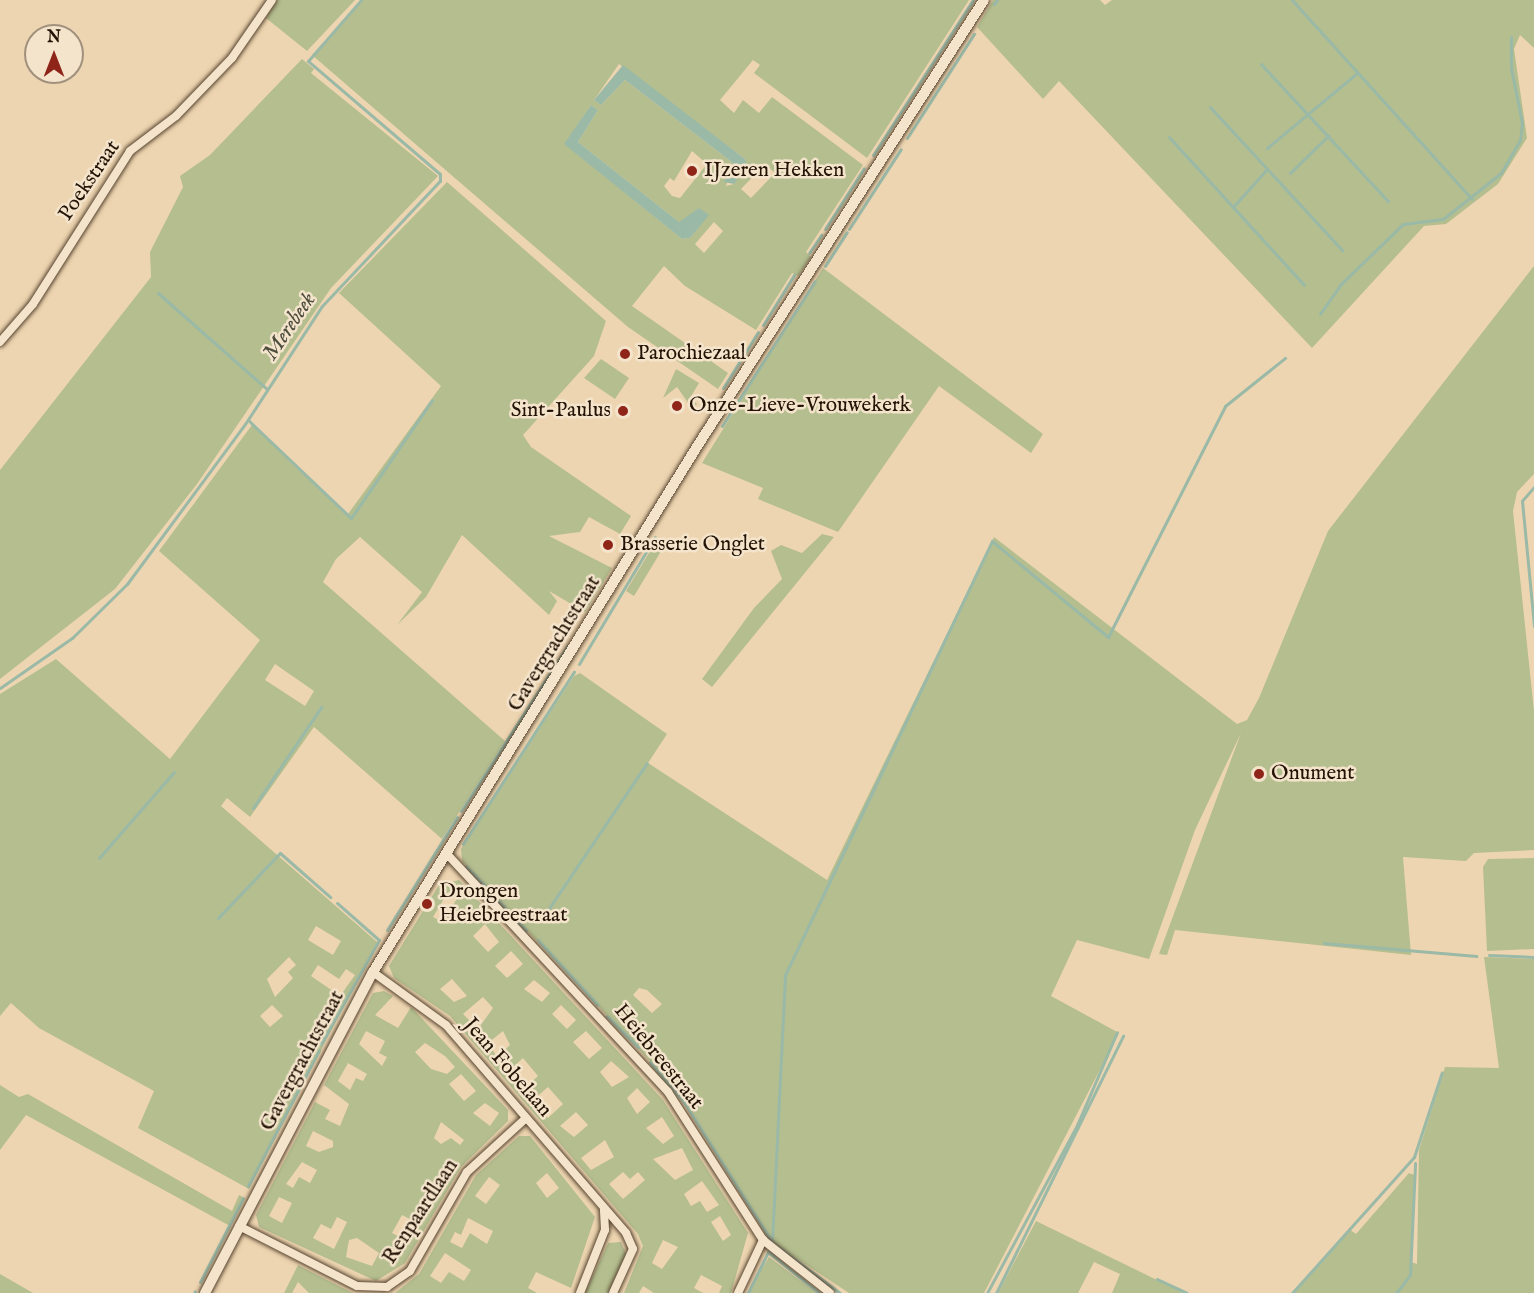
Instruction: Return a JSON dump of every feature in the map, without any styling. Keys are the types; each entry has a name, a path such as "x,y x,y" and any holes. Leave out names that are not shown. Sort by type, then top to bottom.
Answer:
{"street":[{"name":"Poekstraat","path":"0,342 33,304 130,151 176,116 232,58 272,0"},
{"name":"Gavergrachtstraat","path":"205,1293 373,972 984,0"},
{"name":"Heiebreestraat","path":"446,853 668,1092 763,1240 830,1293"},
{"name":"Jean Fobelaan","path":"373,972 446,1025 525,1119 601,1202 633,1244 613,1293"},
{"name":"Renpaardlaan","path":"239,1226 357,1286 387,1287 410,1271 467,1172 525,1119"},
{"path":"580,1293 605,1230 607,1215 601,1202"},
{"path":"738,1293 763,1240"}],"green space":[{"path":"277,0 355,0 307,51 266,18"},
{"path":"363,0 969,0 867,158 754,73 760,65 753,60 720,100 734,113 743,100 759,113 772,97 863,165 806,252 811,257 798,276 792,273 756,330 685,286 664,266 632,306 728,373 718,389 628,327 312,55","holes":["619,64 745,159 734,184 726,186 733,163 625,80 601,105 594,100","591,105 598,110 578,142 679,222 708,215 690,238 682,239 565,144","692,151 707,164 680,198 672,196 664,186 670,178 674,181","765,164 775,173 751,198 741,189","714,222 723,231 704,253 695,244"]},
{"path":"993,0 1100,0 1105,5 1112,0 1534,0 1534,48 1520,35 1514,49 1527,138 1498,184 1446,224 1424,226 1312,348 1059,81 1043,99 977,27"},
{"path":"302,59 314,69 311,73 438,176 331,288 197,484 115,589 0,679 0,470 151,277 150,252 183,187 180,176 210,155"},
{"path":"447,182 606,321 594,356 523,435 531,447 631,516 620,534 589,517 580,532 549,536 612,568 585,612 549,591 557,601 549,615 462,535 426,597 397,625 422,592 360,537 336,559 323,582 505,741 442,839 314,727 250,817 227,798 221,806 377,942 249,1189 138,1128 154,1091 39,1028 11,1003 0,1016 0,694 56,659 170,759 260,640 159,551 252,425 348,514 441,386 339,293","holes":["275,664 314,691 305,706 265,680","316,926 341,941 333,955 308,940","289,957 296,965 288,972 293,978 275,997 267,979","318,965 339,979 346,969 355,975 340,996 311,976","272,1005 283,1016 270,1027 260,1016"]},
{"path":"1534,266 1534,474 1517,492 1513,511 1534,711 1534,850 1474,853 1466,861 1403,857 1411,955 1175,930 1167,955 1159,954 1241,733 1195,830 1149,959 1077,940 1051,996 1119,1033 984,1293 849,1293 772,1242 675,1088 462,861 461,849 574,676 580,673 667,734 648,763 827,880 994,537 1237,724 1247,720 1259,698 1328,531","holes":["639,988 647,990 662,1004 652,1013 633,995"]},
{"path":"823,268 1043,434 1031,453 939,386 838,532 758,499 763,488 702,463"},
{"path":"601,359 629,378 615,399 584,378"},
{"path":"676,369 699,383 690,398 697,404 693,410 677,387 663,398"},
{"path":"822,534 834,537 712,687 702,679 754,608 782,579 771,551 781,545 802,553"},
{"path":"655,543 663,548 634,596 626,591"},
{"path":"1534,858 1534,949 1487,951 1483,867 1488,859"},
{"path":"459,880 663,1100 748,1233 731,1293 719,1293 722,1286 701,1275 694,1288 703,1293 654,1293 643,1286 639,1293 624,1293 643,1246 638,1234 450,1016 394,978 389,966 439,885","holes":["448,892 457,898 444,923 433,917","485,924 499,942 488,952 473,936","511,951 523,964 507,978 495,966","452,979 467,996 454,1002 440,989","534,980 550,993 542,1002 524,989","483,997 493,1008 478,1029 463,1014","561,1005 576,1020 567,1029 552,1014","503,1031 510,1045 497,1057 488,1043","586,1031 602,1048 589,1059 573,1042","523,1058 538,1076 528,1085 511,1069","611,1061 629,1077 612,1087 600,1072","548,1087 563,1104 548,1118 533,1100","637,1088 650,1102 637,1114 627,1098","576,1112 588,1125 574,1137 560,1126","662,1117 674,1136 663,1144 646,1128","605,1140 614,1157 591,1170 581,1158","682,1148 693,1170 675,1180 653,1159","623,1172 630,1179 638,1172 645,1180 623,1199 609,1184","702,1181 719,1205 707,1212 700,1201 691,1206 684,1194","720,1216 731,1235 723,1241 711,1222","663,1240 678,1247 662,1269 652,1263"]},
{"path":"1484,957 1534,959 1534,1293 1294,1293 1349,1229 1356,1234 1409,1173 1414,1175 1411,1262 1417,1264 1419,1150 1445,1067 1499,1068"},
{"path":"384,991 393,996 375,1015 398,1028 411,1007 508,1110 508,1121 461,1167 405,1263 376,1281 259,1227 256,1215 315,1102 330,1110 325,1119 340,1126 349,1104 324,1085 373,993","holes":["366,1031 385,1041 379,1053 387,1057 382,1066 359,1044","425,1043 445,1056 455,1067 447,1074 431,1069 415,1052","348,1063 367,1074 363,1081 356,1078 350,1090 338,1081","461,1074 476,1091 464,1101 449,1084","485,1103 499,1113 490,1126 473,1113","441,1122 464,1140 460,1145 451,1138 441,1144 434,1138","313,1131 333,1141 333,1147 319,1152 306,1146","302,1162 317,1170 310,1183 299,1177 293,1188 286,1184","279,1197 292,1203 282,1223 269,1216","402,1215 414,1221 404,1239 392,1233","337,1217 347,1222 334,1249 313,1238 321,1224 331,1229","357,1238 379,1253 372,1266 346,1257 349,1240"]},
{"path":"0,1085 19,1097 28,1094 232,1211 239,1195 245,1198 230,1226 26,1115 0,1150"},
{"path":"519,1136 530,1136 595,1217 571,1288 536,1272 528,1288 537,1293 395,1293 419,1274 476,1175","holes":["547,1173 559,1188 547,1198 536,1183","489,1177 500,1185 486,1204 475,1196","468,1218 493,1231 487,1244 470,1233 462,1248 450,1242 455,1232 461,1235","445,1253 471,1270 464,1281 449,1272 441,1283 430,1276"]},
{"path":"1036,1221 1187,1293 1112,1293 1120,1274 1094,1262 1078,1293 998,1293"},
{"path":"621,1242 627,1256 610,1293 585,1293 608,1243"},
{"path":"769,1257 817,1293 747,1293"},
{"path":"298,1265 353,1293 309,1293 298,1282 292,1293 284,1293"},
{"path":"0,1274 33,1293 0,1293"}],"shaded area":[{"path":"623,65 745,159 747,166 734,184 724,182 733,163 625,80 601,105 594,100"},
{"path":"591,105 598,110 578,142 679,222 699,208 709,215 690,238 682,239 564,144"}],"waterway":[{"name":"Merebeek","path":"0,688 72,638 127,584 245,424 322,306 440,181 440,174 308,61 361,0"},
{"path":"873,155 973,0"},
{"path":"994,4 997,0"},
{"path":"1292,0 1472,199"},
{"path":"907,138 974,34"},
{"path":"1320,314 1341,284 1403,224 1443,219 1501,173 1520,140 1522,123 1511,68 1511,37"},
{"path":"1261,64 1388,201"},
{"path":"1267,148 1357,73"},
{"path":"1210,107 1342,250"},
{"path":"1290,173 1329,135"},
{"path":"1169,137 1304,285"},
{"path":"849,229 901,149"},
{"path":"825,229 864,168"},
{"path":"1233,207 1267,169"},
{"path":"825,266 847,232"},
{"path":"809,253 821,235"},
{"path":"763,325 794,275"},
{"path":"722,426 815,281"},
{"path":"158,293 267,389"},
{"path":"723,388 758,332"},
{"path":"772,1242 785,975 992,541 1108,637 1225,406 1285,358"},
{"path":"248,420 351,518 432,400"},
{"path":"1534,487 1522,501 1534,626"},
{"path":"579,664 655,537"},
{"path":"461,811 568,645"},
{"path":"463,844 574,672"},
{"path":"253,808 321,707"},
{"path":"541,920 647,763"},
{"path":"99,858 174,772"},
{"path":"387,930 457,817"},
{"path":"218,918 280,853 330,897"},
{"path":"466,866 490,891"},
{"path":"496,898 526,930"},
{"path":"321,1044 379,940 337,903"},
{"path":"538,940 598,1005"},
{"path":"1324,943 1476,956"},
{"path":"1489,955 1534,957"},
{"path":"607,1016 638,1047"},
{"path":"987,1293 1077,1125 1117,1032"},
{"path":"996,1293 1123,1036"},
{"path":"248,1186 319,1050"},
{"path":"650,1062 684,1102 772,1242 840,1293"},
{"path":"1292,1293 1414,1157 1442,1072"},
{"path":"1396,1293 1410,1275 1415,1163"},
{"path":"200,1282 243,1198"},
{"path":"748,1293 768,1252 819,1293"},
{"path":"1157,1279 1187,1293"}],"place":[{"name":"IJzeren Hekken","path":"692,171"},
{"name":"Parochiezaal","path":"625,354"},
{"name":"Onze-Lieve-Vrouwekerk","path":"677,406"},
{"name":"Sint-Paulus","path":"623,411"},
{"name":"Brasserie Onglet","path":"608,545"},
{"name":"Onument","path":"1259,774"},
{"name":"Drongen Heiebreestraat","path":"427,904"}]}
